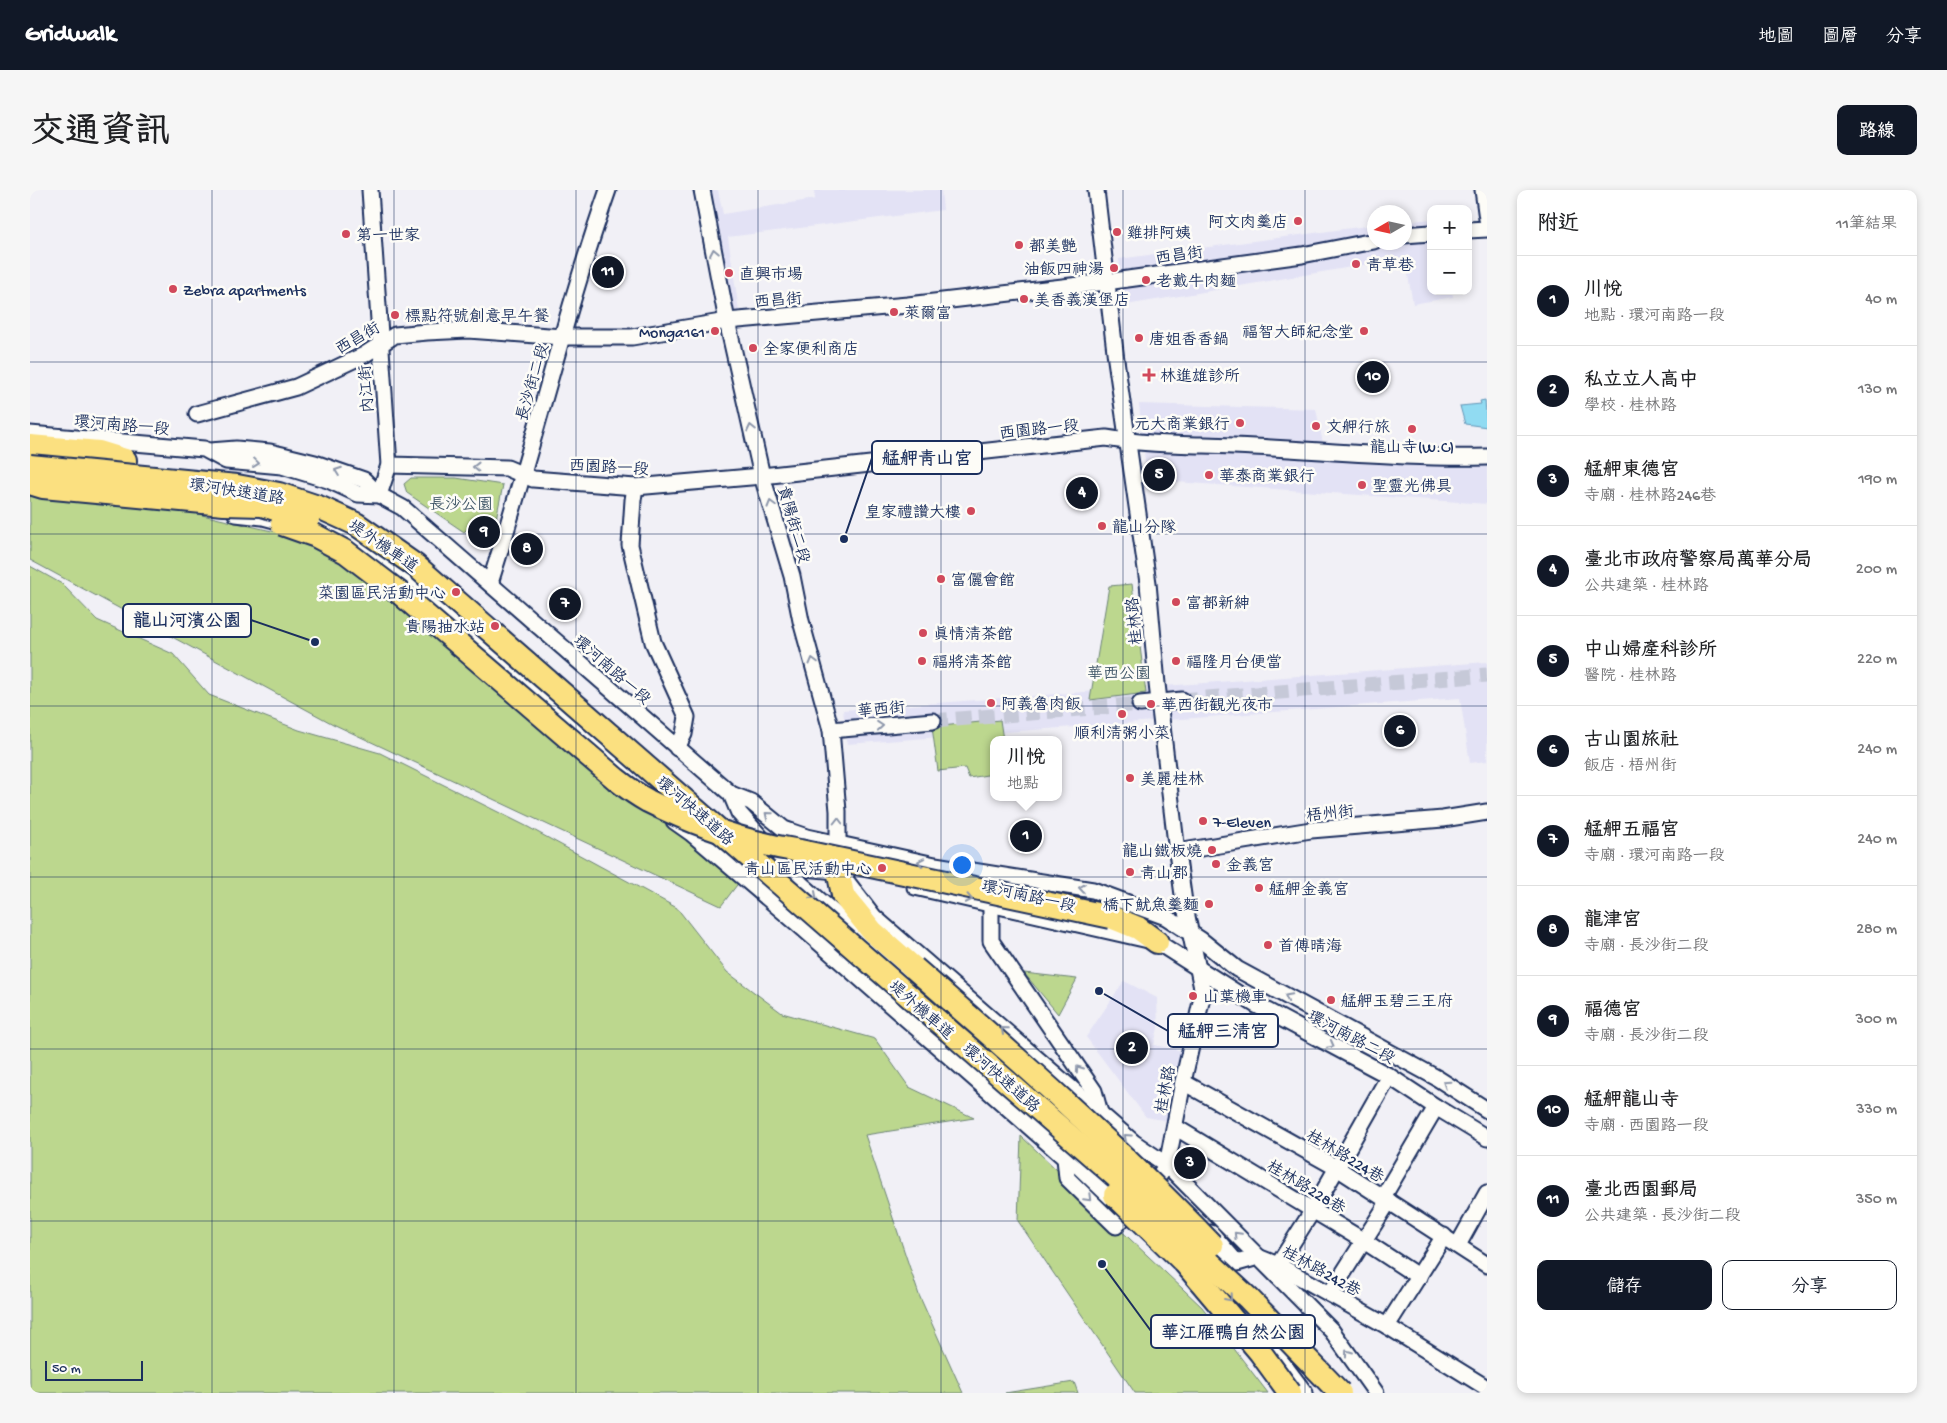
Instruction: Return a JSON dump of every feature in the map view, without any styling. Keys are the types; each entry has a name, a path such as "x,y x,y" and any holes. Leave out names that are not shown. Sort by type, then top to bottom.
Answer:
{"highway":[{"path":"30,446 100,452 125,460"},
{"path":"30,455 125,460 284,481 336,499 385,526 432,563 696,795 729,818 791,856"},
{"name":"環河快速道路","path":"30,466 237,486 279,494 321,508 356,524 416,566 1128,1187 1249,1299 1340,1393"},
{"name":"環河快速道路","path":"33,487 262,506 309,519 353,539 408,579 1106,1186 1185,1263 1260,1352 1290,1393"},
{"path":"224,504 308,534 346,552 408,600 616,780 646,800 720,832 768,846 791,856 1111,917 1138,928 1157,942"},
{"path":"838,870 843,895 872,931 1059,1095 1173,1206 1293,1333 1340,1393"}],"street":[{"name":"內江街","path":"370,190 389,465 379,495"},
{"name":"長沙街二段","path":"490,583 562,337 608,190"},
{"name":"貴陽街二段","path":"702,190 727,322 762,476 792,576 831,730 838,811 838,870"},
{"name":"桂林路","path":"1096,190 1126,441 1148,583 1159,702 1177,852 1204,993 1183,1082 1167,1165 1128,1214"},
{"path":"1483,190 1487,219"},
{"path":"1472,230 1487,229"},
{"path":"1412,235 1427,233"},
{"name":"西昌街","path":"197,414 296,387 364,355 394,335 468,330 562,337 632,337 727,322 908,305 1106,282 1302,255 1367,242"},
{"name":"環河南路一段","path":"30,434 210,451 226,461 282,466 328,480 358,494 379,495 403,508 731,794 750,802 784,829 838,845 935,865 1093,890 1166,917 1191,933"},
{"name":"西園路一段","path":"389,465 507,468 534,479 635,487 762,476 1106,438 1126,441 1450,458 1487,457"},
{"name":"堤外機車道","path":"33,487 268,509 308,520 351,541 406,580 515,673 661,802 691,833 1065,1158 1076,1164 1128,1214"},
{"path":"635,487 632,500 630,545 653,642 687,717 684,734 677,748"},
{"path":"1140,704 1182,700"},
{"name":"華西街","path":"831,730 933,722"},
{"name":"環河南路一段","path":"731,794 739,813 805,868 838,870 1157,942 1199,968"},
{"name":"梧州街","path":"1177,852 1311,830 1443,819 1487,812"},
{"path":"791,856 801,884 1136,1178 1150,1188 1166,1227 1253,1324 1305,1393"},
{"path":"838,870 874,917 1133,1142 1167,1165 1332,1332 1376,1393"},
{"path":"991,903 991,941 1094,1091 1100,1113"},
{"name":"環河南路二段","path":"1191,933 1237,969 1437,1078 1487,1110"},
{"name":"環河南路二段","path":"1199,968 1256,1005 1389,1076 1487,1138"},
{"path":"1278,1265 1313,1210 1389,1076"},
{"name":"桂林路224巷","path":"1183,1082 1337,1168 1487,1265"},
{"path":"1330,1294 1364,1241 1436,1107"},
{"name":"桂林路228巷","path":"1175,1127 1364,1241 1419,1277"},
{"name":"桂林路242巷","path":"1150,1188 1186,1205 1237,1263 1258,1257 1278,1265 1387,1326 1487,1388"},
{"path":"1458,1245 1487,1193"},
{"path":"1387,1326 1444,1236"}],"shaded area":[{"name":"直興市場","path":"708,190 718,190 723,214 815,199 814,190 941,190 943,210 728,237 739,311 731,310"},
{"path":"1427,219 1427,295 1453,295 1453,297 1413,304 1405,258 1126,305 1119,259 1367,226 1367,250 1412,250 1412,221"},
{"path":"1139,404 1316,409 1325,453 1487,463 1487,504 1147,480"},
{"name":"華西街観光夜市","path":"1487,662 1487,761 1470,763 1460,698 847,744 843,710"},
{"path":"1124,981 1157,998 1158,1028 1154,1045 1183,1051 1168,1121 1146,1117 1086,1037"}],"green space":[{"path":"30,478 67,484 324,543 743,877 721,906 333,724 30,560"},
{"name":"長沙公園","path":"411,478 456,478 503,485 496,519 481,515 464,532 407,493 404,484"},
{"path":"30,566 62,584 97,620 173,654 209,695 299,730 380,753 528,827 677,908 727,972 782,1013 875,1039 909,1087 974,1118 865,1135 919,1295 963,1393 30,1393"},
{"name":"華西公園","path":"1132,584 1146,693 1090,700 1109,586"},
{"path":"1000,720 1002,736 990,736 990,774 969,778 965,768 938,771 932,727"},
{"path":"1024,973 1077,979 1058,1014"},
{"path":"1021,1136 1202,1307 1268,1393 1135,1393 1018,1221"},
{"path":"1074,1382 1078,1393 1005,1393"}],"water":[{"path":"1485,400 1487,427 1465,424 1460,406 1481,404 1480,401"}],"tunnel":[{"path":"1182,700 1487,675"},
{"path":"933,721 1140,704"}],"place":[{"name":"阿文肉羹店","path":"1298,221"},
{"name":"雞排阿姨","path":"1117,232"},
{"name":"第一世家","path":"346,234"},
{"name":"都美艷","path":"1019,245"},
{"name":"青草巷","path":"1356,264"},
{"name":"油飯四神湯","path":"1114,268"},
{"name":"臺北西園郵局","path":"608,272"},
{"name":"直興市場","path":"729,273"},
{"name":"老戴牛肉麵","path":"1146,280"},
{"name":"Zebra apartments","path":"173,289"},
{"name":"美香義漢堡店","path":"1024,299"},
{"name":"萊爾富","path":"894,312"},
{"name":"標點符號創意早午餐","path":"395,315"},
{"name":"Monga161","path":"715,331"},
{"name":"福智大師紀念堂","path":"1364,331"},
{"name":"唐姐香香鍋","path":"1139,338"},
{"name":"全家便利商店","path":"753,348"},
{"name":"林進雄診所","path":"1149,375"},
{"name":"艋舺龍山寺","path":"1373,377"},
{"name":"元大商業銀行","path":"1240,423"},
{"name":"文舺行旅","path":"1316,426"},
{"name":"龍山寺(W.C)","path":"1412,429"},
{"name":"中山婦產科診所","path":"1159,475"},
{"name":"華泰商業銀行","path":"1209,475"},
{"name":"聖靈光佛具","path":"1362,485"},
{"name":"臺北市政府警察局萬華分局","path":"1082,493"},
{"name":"皇家禮讚大樓","path":"971,511"},
{"name":"龍山分隊","path":"1102,526"},
{"name":"福德宮","path":"484,532"},
{"name":"艋舺青山宮","path":"844,539"},
{"name":"龍津宮","path":"527,549"},
{"name":"富儷會館","path":"941,579"},
{"name":"菜園區民活動中心","path":"456,592"},
{"name":"富都新紳","path":"1176,602"},
{"name":"艋舺五福宮","path":"565,604"},
{"name":"貴陽抽水站","path":"495,626"},
{"name":"真情清茶館","path":"923,633"},
{"name":"龍山河濱公園","path":"315,642"},
{"name":"福將清茶館","path":"922,661"},
{"name":"福隆月台便當","path":"1176,661"},
{"name":"阿義魯肉飯","path":"991,703"},
{"name":"華西街観光夜市","path":"1151,704"},
{"name":"順利清粥小菜","path":"1122,714"},
{"name":"古山園旅社","path":"1400,731"},
{"name":"美麗桂林","path":"1130,778"},
{"name":"7-Eleven","path":"1203,821"},
{"name":"川悅","path":"1026,836"},
{"name":"龍山鐵板燒","path":"1212,850"},
{"name":"金義宮","path":"1216,864"},
{"name":"青山區民活動中心","path":"882,868"},
{"name":"青山郡","path":"1130,872"},
{"name":"艋舺金義宮","path":"1259,888"},
{"name":"橋下魷魚羹麵","path":"1209,904"},
{"name":"首傅晴海","path":"1268,945"},
{"name":"艋舺三清宮","path":"1099,991"},
{"name":"山葉機車","path":"1193,996"},
{"name":"艋舺玉碧三王府","path":"1331,1000"},
{"name":"私立立人高中","path":"1132,1048"},
{"name":"艋舺東德宮","path":"1190,1163"},
{"name":"華江雁鴨自然公園","path":"1102,1264"}]}
